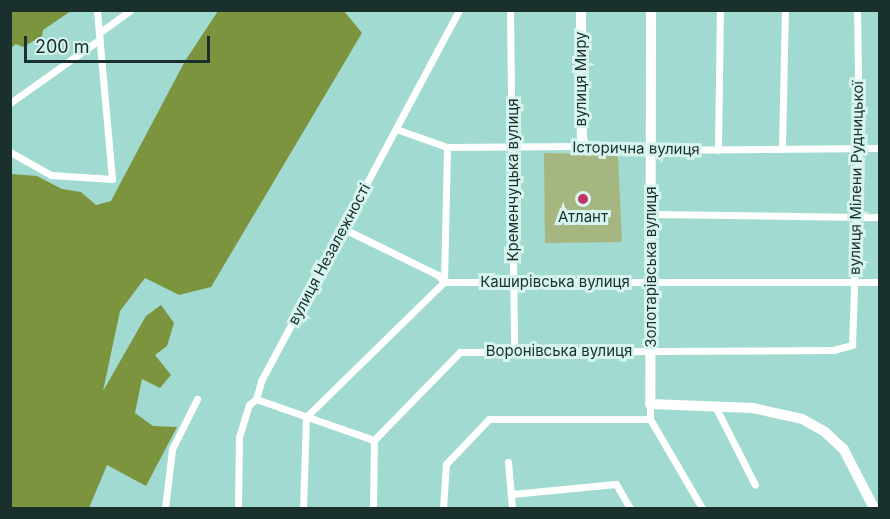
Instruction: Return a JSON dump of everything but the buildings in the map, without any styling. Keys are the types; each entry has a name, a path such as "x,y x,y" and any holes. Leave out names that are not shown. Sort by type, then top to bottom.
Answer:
{"main road":[{"name":"вулиця Миру","path":"581,10 582,138 585,146"},
{"name":"Золотарівська вулиця","path":"650,404 651,10"},
{"name":"Історична вулиця","path":"585,146 651,150"},
{"path":"650,404 774,411 819,427 856,466 874,508"}],"street":[{"path":"10,152 51,175 112,179 97,10"},
{"path":"10,103 131,10"},
{"name":"вулиця Незалежності","path":"238,508 239,437 249,405 256,399 261,381 459,10"},
{"name":"Кременчуцька вулиця","path":"510,10 514,349"},
{"path":"718,150 720,10"},
{"path":"782,149 785,10"},
{"name":"вулиця Мілени Рудницької","path":"852,345 858,148 857,10"},
{"name":"Історична вулиця","path":"396,129 447,147 585,146"},
{"path":"303,508 306,417 444,282 447,147"},
{"name":"Історична вулиця","path":"651,150 879,148"},
{"path":"651,214 879,217"},
{"path":"342,228 438,275 444,282"},
{"name":"Каширівська вулиця","path":"444,282 879,282"},
{"name":"Воронівська вулиця","path":"374,441 460,352 514,349 651,352 833,350 852,345"},
{"path":"165,508 172,449 196,399"},
{"path":"256,399 374,441 373,508"},
{"name":"Золотарівська вулиця","path":"650,404 650,419"},
{"path":"716,408 755,486"},
{"path":"443,508 446,464 489,419 650,419 702,508"},
{"path":"508,462 512,508"},
{"path":"512,494 616,484 630,508"}],"green space":[{"path":"11,10 71,11 43,30 42,36 23,47 16,44 11,48"},
{"path":"218,11 344,11 362,33 211,287 179,295 145,278 120,311 103,391 146,316 161,305 174,323 167,346 155,355 171,375 160,388 142,379 135,413 153,426 177,427 146,486 107,465 89,508 11,508 11,174 37,176 62,189 81,192 96,205 111,201 185,61"},
{"name":"Атлант","path":"544,153 618,155 622,242 545,243"}],"place":[{"name":"Атлант","path":"583,199"}]}
